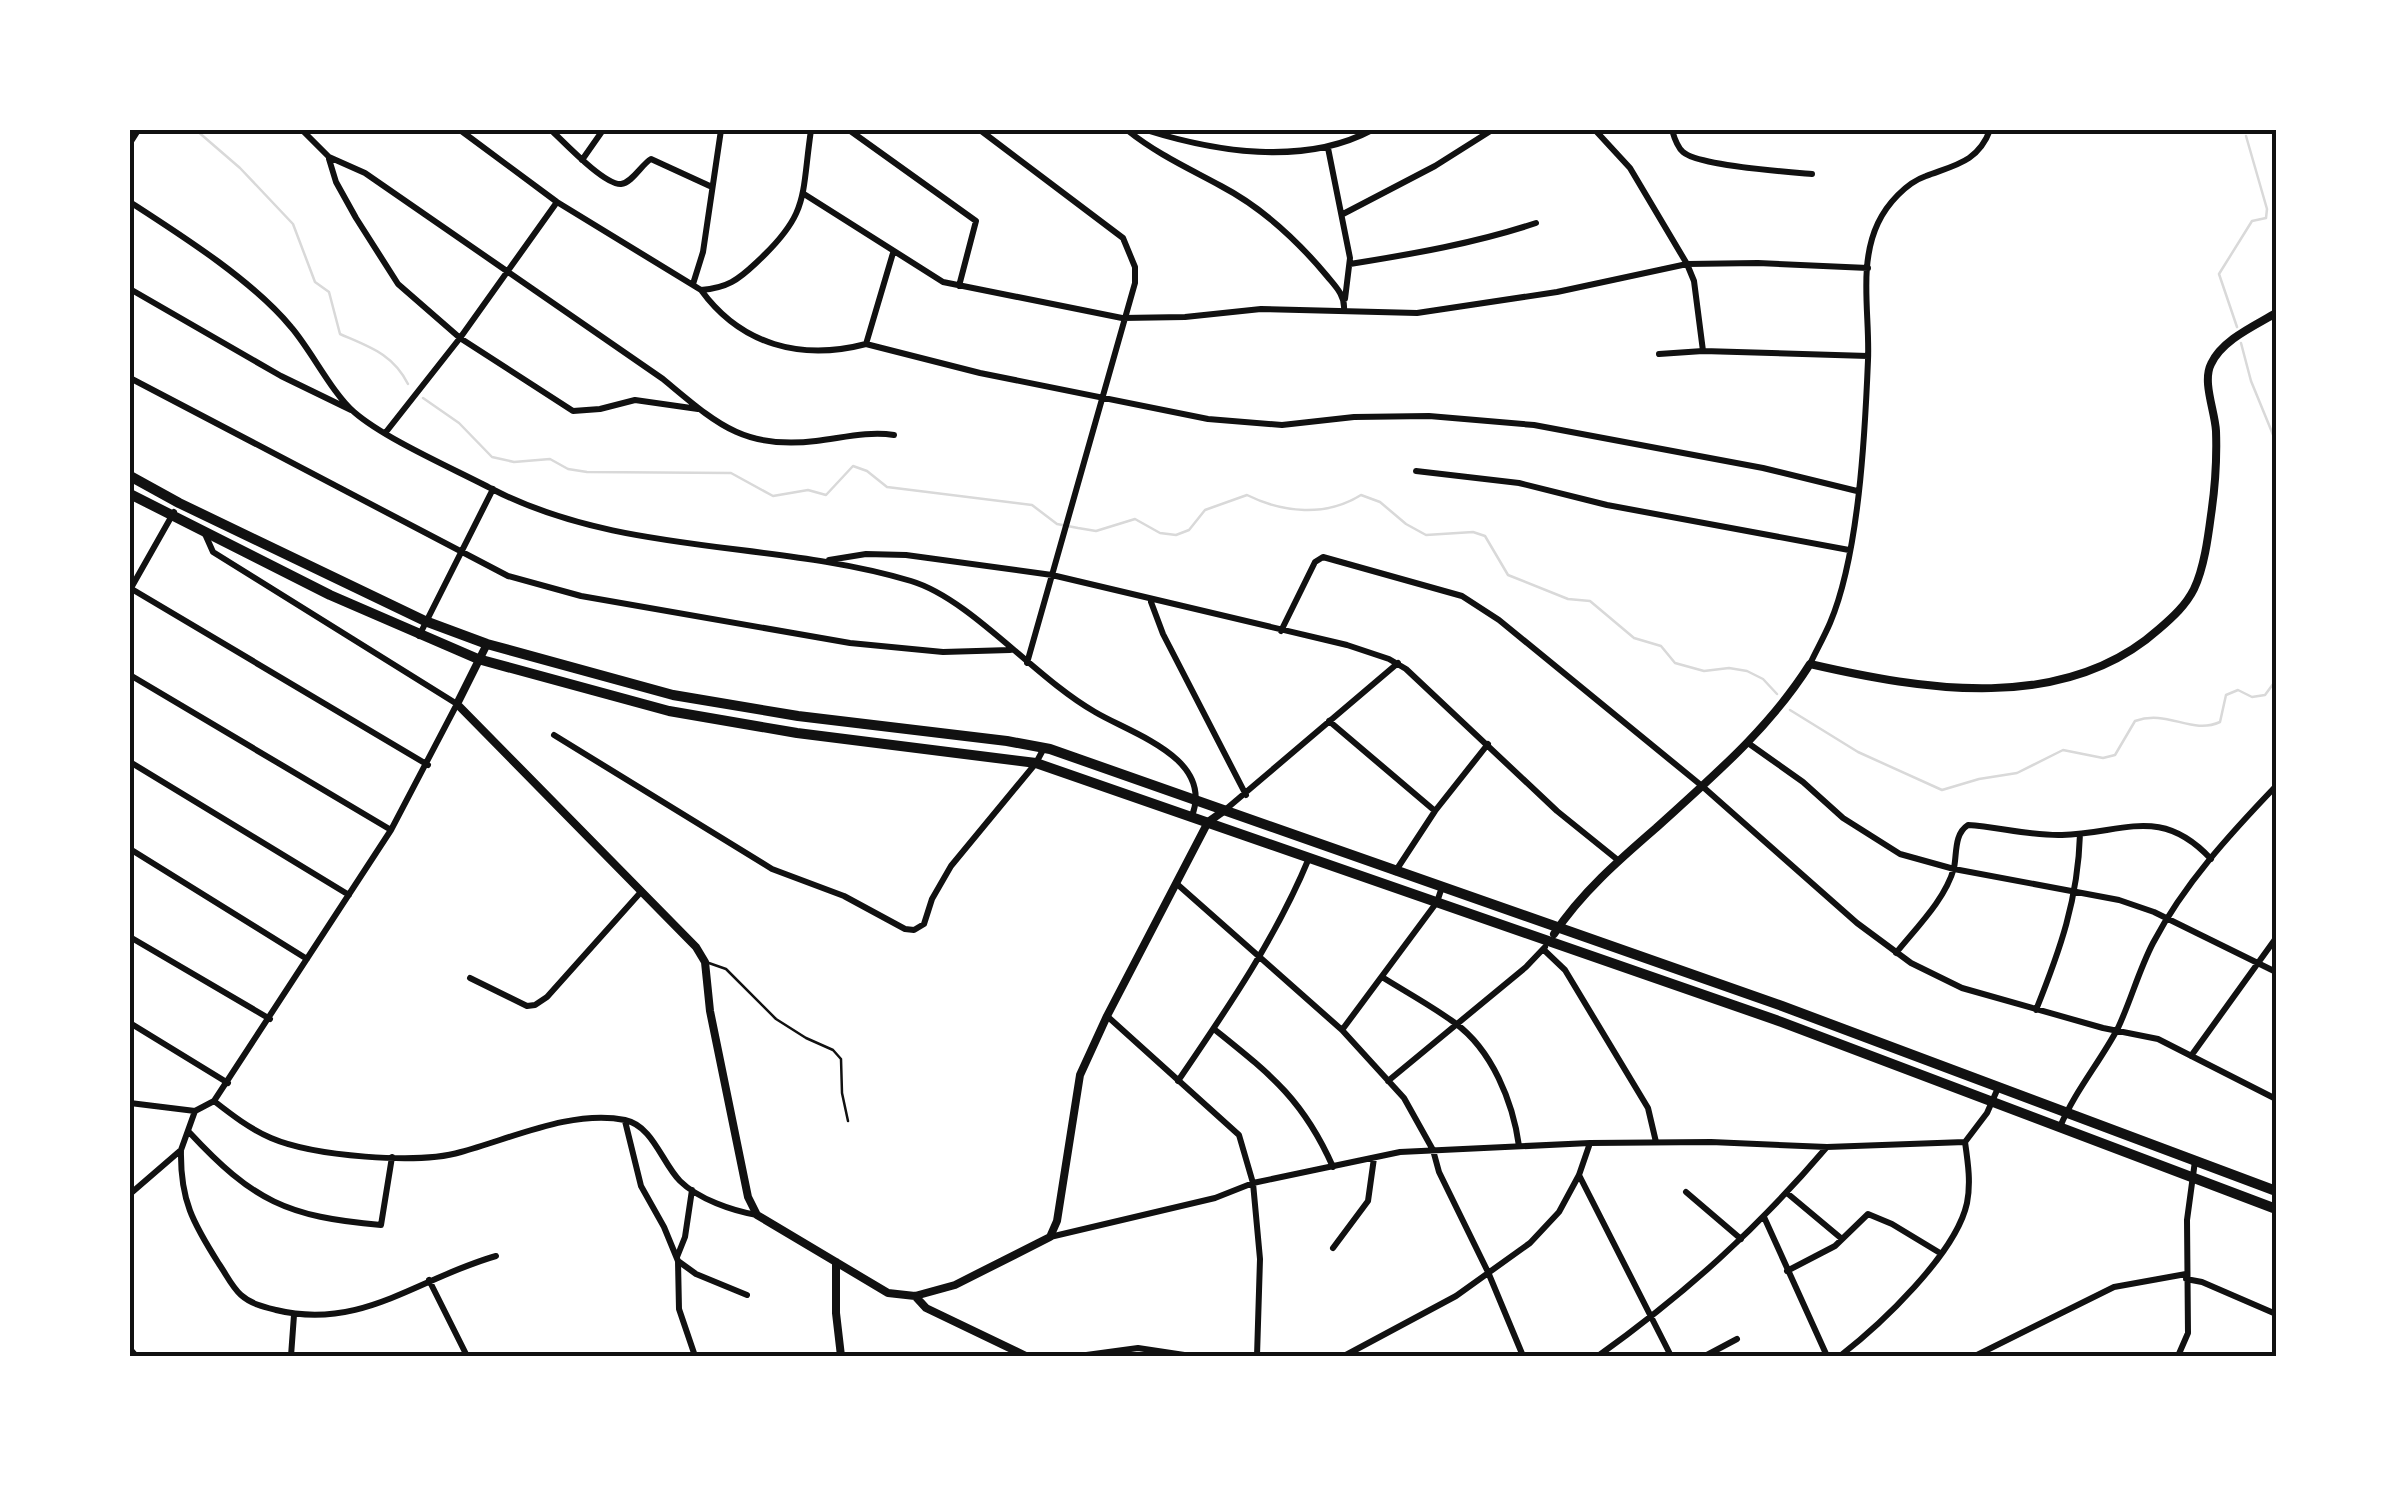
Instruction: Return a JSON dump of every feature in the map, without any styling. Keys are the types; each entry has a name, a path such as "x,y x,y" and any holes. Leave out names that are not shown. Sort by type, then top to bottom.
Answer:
{"highway":[{"path":"130,476 426,621 487,644 673,696 1044,748 1442,888 1551,938 2276,1209"},
{"path":"130,494 204,534 478,660 669,711 796,733 1036,764 1437,902 1782,1006 2276,1192"},
{"path":"669,711 673,696"},
{"path":"796,733 798,716"},
{"path":"909,746 910,730"},
{"path":"1776,1020 1782,1006"},
{"path":"1818,1035 1825,1022"}],"street":[{"path":"130,141 137,130"},
{"path":"302,130 329,158 365,174 745,438 764,443 793,443 850,436 894,436"},
{"path":"460,130 557,202 702,290 714,307 756,339 814,351 866,344 1101,399 1236,424 1428,416 1534,424 1763,468 1858,491"},
{"path":"551,130 582,160 616,183 627,182 652,159 712,187"},
{"path":"582,160 603,130"},
{"path":"693,284 703,252 721,130"},
{"path":"702,290 730,285 773,248 797,217 804,194 811,130"},
{"path":"849,130 976,221 958,286"},
{"path":"980,130 1123,238 1136,266 1135,283 1027,662"},
{"path":"1127,130 1179,166 1221,186 1262,213 1315,262 1344,299"},
{"path":"1146,130 1210,147 1244,151 1328,148 1372,130"},
{"path":"1343,214 1421,174 1492,130"},
{"path":"1599,130 1630,168 1687,264 1694,281 1704,351"},
{"path":"1672,130 1687,154 1742,168 1812,174"},
{"path":"1388,1081 1458,1024 1551,938 1618,860 1748,743 1782,706 1810,664 1831,622 1850,550 1868,356 1868,268 1877,224 1910,184 1978,154 1990,130"},
{"path":"1328,148 1350,264 1344,309"},
{"path":"329,158 336,182 398,284 460,338 573,410 600,409 635,400 700,409"},
{"path":"804,194 943,282 1122,318 1260,310 1417,312 1557,292 1687,264 1758,262 1868,268"},
{"path":"130,202 197,248 289,324 352,411"},
{"path":"386,432 460,338 557,202"},
{"path":"1350,264 1429,251 1536,224"},
{"path":"866,344 894,253"},
{"path":"130,290 493,490 546,512 624,532 824,562 901,578 935,591 1047,681 1094,712 1168,750 1190,776 1198,802 1192,816"},
{"path":"1810,664 1944,686 2027,687 2096,668 2138,646 2186,602 2196,585 2211,515 2216,431 2208,368 2232,341 2276,313"},
{"path":"1659,354 1704,351 1868,356"},
{"path":"130,378 508,576 581,596 850,643 943,652 1011,650"},
{"path":"1416,472 1519,483 1606,505 1850,550"},
{"path":"419,636 493,490"},
{"path":"179,503 130,589 428,765"},
{"path":"204,534 213,552 458,704 696,947 705,962 710,1012 748,1197 757,1215"},
{"path":"824,562 866,554 906,554 1052,576 1347,645 1398,663 1558,811 1618,860"},
{"path":"1281,630 1315,562 1325,556 1462,596 1499,620 1702,786 1774,853 1896,953 1949,983 2036,1010 2158,1038 2276,1099"},
{"path":"1151,601 1163,634 1246,795"},
{"path":"130,1103 195,1111 214,1101 228,1083 391,830 428,765 487,644"},
{"path":"1050,1237 1057,1220 1080,1075 1106,1016 1208,822 1246,795 1398,663"},
{"path":"130,675 391,830"},
{"path":"1329,721 1436,811"},
{"path":"554,736 772,869 844,896 905,930 924,924 932,898 952,866 1036,764 1044,748"},
{"path":"1748,743 1874,840 1900,854 1954,869 2119,900 2166,918 2276,972"},
{"path":"1394,872 1488,744"},
{"path":"130,762 349,895"},
{"path":"2060,1127 2117,1029 2166,918 2211,858 2276,786"},
{"path":"1896,953 1943,892 1954,869 1960,832 1968,825 2012,832 2080,834 2130,824 2151,825 2172,831 2211,858"},
{"path":"2036,1010 2069,924 2080,834"},
{"path":"130,849 307,959"},
{"path":"1178,1081 1259,958 1292,899 1310,856"},
{"path":"1176,884 1342,1030 1416,1115 1433,1150 1438,1172 1488,1272 1523,1356"},
{"path":"1342,1030 1437,902 1442,888"},
{"path":"470,978 527,1006 535,1005 547,997 640,893"},
{"path":"130,937 270,1019"},
{"path":"1551,938 1564,970 1652,1116 1656,1142"},
{"path":"2192,1056 2276,938"},
{"path":"1382,977 1458,1024 1481,1051 1508,1095 1520,1146"},
{"path":"1106,1016 1236,1131 1253,1183 1260,1260 1257,1356"},
{"path":"130,1023 228,1083"},
{"path":"1214,1029 1298,1103 1316,1129 1333,1167"},
{"path":"1840,1356 1881,1322 1955,1232 1968,1202 1965,1142 1998,1086"},
{"path":"214,1101 245,1124 283,1143 346,1154 456,1154 518,1132 557,1124 625,1120 644,1130 678,1180 692,1190 757,1215 888,1292 914,1296 955,1286 1050,1237 1224,1196 1253,1183 1374,1158 1433,1150 1590,1142 1827,1147 1965,1142"},
{"path":"130,1194 180,1150 195,1111"},
{"path":"625,1120 640,1186 677,1259 678,1309 695,1356"},
{"path":"188,1132 229,1174 253,1192 281,1207 330,1220 381,1224 392,1156"},
{"path":"1344,1356 1456,1296 1530,1244 1551,1222 1579,1176 1590,1142"},
{"path":"1598,1356 1712,1268 1764,1218 1827,1147"},
{"path":"180,1150 184,1199 198,1232 238,1293 262,1307 294,1315 340,1316 362,1311 429,1280 496,1256"},
{"path":"1333,1248 1368,1201 1374,1158"},
{"path":"2180,1356 2188,1332 2187,1220 2195,1160"},
{"path":"1579,1176 1671,1356"},
{"path":"677,1259 685,1237 692,1190"},
{"path":"1686,1192 1741,1239"},
{"path":"1787,1193 1842,1238"},
{"path":"1787,1271 1813,1259 1864,1216 1872,1214 1940,1253"},
{"path":"1764,1218 1827,1356"},
{"path":"677,1259 696,1274 748,1295"},
{"path":"836,1262 841,1356"},
{"path":"1975,1356 2114,1287 2186,1277 2276,1314"},
{"path":"429,1280 468,1356"},
{"path":"914,1296 926,1308 1026,1356"},
{"path":"291,1356 294,1315"},
{"path":"1705,1356 1737,1339"},
{"path":"1079,1356 1138,1348 1191,1356"},
{"path":"130,1350 136,1356"}],"lane":[{"path":"705,962 726,970 776,1020 833,1050 842,1059 842,1092 848,1122"}],"waterway":[{"path":"196,130 240,168 293,224 315,282 329,292 340,334 388,358 408,384"},
{"path":"2237,327 2219,274 2252,221 2266,218 2267,209 2246,136"},
{"path":"2241,343 2251,381 2276,442"},
{"path":"423,398 459,423 492,457 514,462 550,459 568,469 587,472 731,473 773,496 808,490 826,495 853,466 867,471 887,487 1032,505 1057,524 1096,531 1135,519 1160,533 1176,535 1189,530 1205,510 1247,495 1275,506 1304,510 1333,507 1361,495 1380,502 1426,535 1473,532 1485,536 1508,575 1568,599 1590,601 1634,638 1661,646 1675,663 1704,671 1747,671 1763,679 1777,694"},
{"path":"1790,710 1858,752 1942,790 2017,773 2063,750 2103,758 2115,755 2135,721 2147,718 2199,726 2220,722 2226,695 2238,690 2252,697 2265,695 2276,680"}]}
